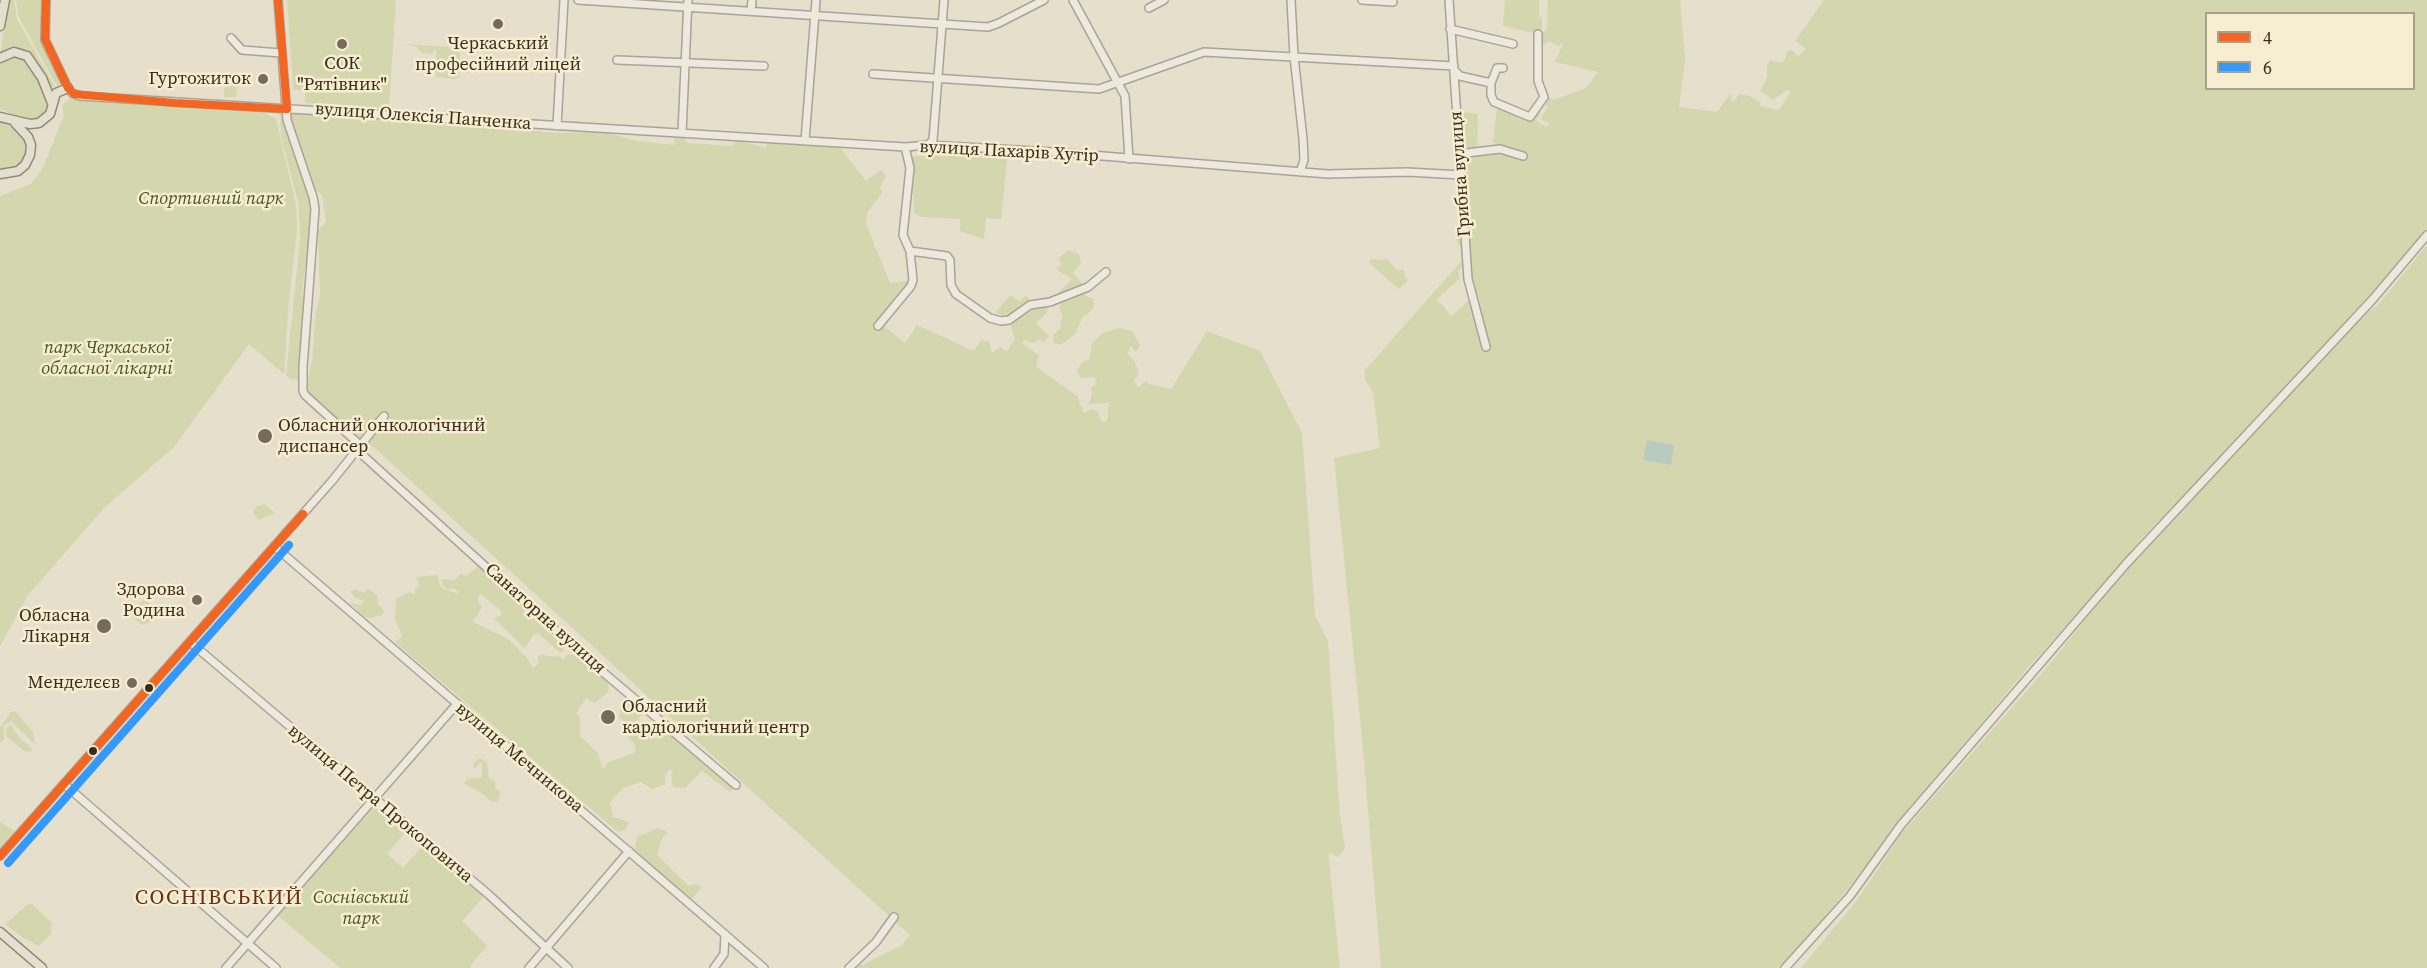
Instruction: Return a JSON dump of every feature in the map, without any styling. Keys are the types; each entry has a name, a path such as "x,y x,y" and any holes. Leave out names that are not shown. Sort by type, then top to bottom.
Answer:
{"main road":[{"path":"0,26 5,0"},
{"path":"0,58 12,53 26,55 34,65 53,104"},
{"path":"45,85 69,88"},
{"path":"0,117 32,125 39,123 48,116 56,93 69,88"},
{"path":"0,174 18,171 25,165 30,155 31,145 28,136 13,122"},
{"path":"0,932 42,968"}],"street":[{"path":"46,0 45,38 69,88"},
{"path":"278,0 287,109"},
{"path":"557,126 564,0"},
{"path":"578,0 688,3 751,11 988,27 1044,0"},
{"path":"751,11 752,0"},
{"path":"805,141 816,0"},
{"path":"928,145 933,140 944,0"},
{"path":"1073,0 1126,100 1129,159"},
{"path":"1149,8 1164,0"},
{"path":"1291,0 1294,56 1304,139 1304,160 1300,172"},
{"path":"1355,0 1393,2"},
{"name":"Грибна вулиця","path":"1449,0 1454,68 1457,78 1458,154 1468,279 1486,346"},
{"path":"682,133 688,3"},
{"path":"1450,28 1513,44"},
{"path":"1503,68 1497,68 1491,83 1491,95 1494,102 1530,117 1544,97 1538,81 1538,34"},
{"path":"231,38 242,50 281,53"},
{"path":"873,75 1091,89 1117,84 1201,52 1294,56 1454,68"},
{"path":"617,60 765,66"},
{"path":"1457,78 1491,83"},
{"name":"вулиця Олексія Панченка","path":"69,88 287,109 557,126"},
{"name":"Санаторна вулиця","path":"287,109 288,125 313,196 315,209 303,367 305,395 584,656 736,785"},
{"name":"вулиця Пахарів Хутір","path":"557,126 905,147 928,145 1300,172 1461,175"},
{"path":"878,326 911,286 913,280 910,251 903,235 910,168 905,147"},
{"path":"1458,154 1500,149 1523,156"},
{"path":"1785,968 1850,896 1901,825 2126,564 2373,299 2427,235"},
{"path":"910,251 947,256 950,260 951,285 956,294 990,318 1001,321 1009,320 1030,305 1050,302 1088,287 1106,272"},
{"path":"0,856 274,546 384,416"},
{"name":"вулиця Мечникова","path":"274,546 764,968"},
{"name":"вулиця Петра Прокоповича","path":"190,642 488,894 568,968"},
{"path":"226,968 302,884 456,705"},
{"path":"64,784 276,968"},
{"path":"529,968 629,851"},
{"path":"849,968 876,942 894,917"},
{"path":"714,968 724,954 725,934"}],"green space":[{"path":"9,0 14,0 17,19 55,87 50,86 36,61 27,52 20,50 0,55"},
{"path":"16,0 40,0 44,4 42,29 62,80 59,86 19,18"},
{"name":"СОК \"Рятівник\"","path":"287,0 396,0 389,107 386,109 305,103 305,90 294,90 293,87"},
{"path":"1505,0 1539,0 1539,17 1542,17 1542,28 1538,34 1503,26"},
{"path":"1548,0 1680,0 1685,60 1679,107 1717,112 1731,93 1733,103 1739,94 1750,96 1761,103 1759,106 1779,110 1791,91 1787,90 1773,100 1760,91 1767,78 1767,65 1770,60 1783,63 1788,51 1792,50 1798,57 1806,49 1795,41 1824,0 2427,0 2427,231 2374,293 2220,460 2142,538 2126,560 2031,664 1892,829 1886,840 1822,921 1780,968 1381,968 1363,749 1334,458 1380,448 1373,392 1365,380 1365,370 1465,257 1455,236 1460,230 1465,231 1464,214 1471,209 1466,189 1457,78 1460,76 1461,112 1478,114 1477,150 1510,151 1493,142 1497,108 1500,105 1528,116 1536,109 1541,113 1536,121 1547,127 1549,123 1540,119 1548,107 1545,105 1544,95 1554,100 1586,88 1598,72 1555,62 1564,42 1558,46 1549,41 1542,45 1540,36 1547,29","holes":["1467,264 1472,297 1479,297 1482,314 1468,301 1451,317 1441,303 1437,303 1439,297 1460,278 1458,271"]},
{"path":"403,44 448,47 449,50 458,48 460,52 459,77 455,79 436,77 436,50 433,50 433,54 422,53 417,47"},
{"path":"17,55 29,62 50,99 48,111 40,119 27,121 0,109 0,63 4,59"},
{"path":"225,76 238,77 236,97 224,97"},
{"name":"парк Черкаської обласної лікарні","path":"72,97 259,110 276,119 296,205 297,231 289,299 284,374 249,344 174,447 104,508 28,595 0,646 0,196 31,184 43,168 64,115 62,105"},
{"path":"280,111 283,113 282,121 307,189 311,219 309,263 305,266 302,295 305,300 299,380 290,379 286,375 300,240 299,206 281,136"},
{"path":"290,112 555,133 604,132 637,141 674,145 675,136 683,136 687,143 732,146 737,140 765,148 768,142 839,146 866,181 881,170 886,177 880,186 882,193 867,213 866,224 890,283 909,281 911,286 882,325 905,343 917,325 974,351 981,340 989,341 992,353 1000,347 1007,351 1015,339 1009,320 996,312 1010,295 1020,301 1025,296 1034,302 1050,302 1047,312 1036,323 1049,336 1044,343 1040,339 1032,343 1025,340 1022,343 1039,355 1036,367 1077,396 1084,413 1092,409 1098,412 1101,421 1107,421 1109,403 1088,404 1092,395 1091,387 1097,384 1095,377 1081,378 1077,371 1081,363 1090,358 1092,343 1103,333 1119,328 1132,331 1140,345 1136,352 1131,346 1127,354 1134,360 1139,373 1134,381 1138,388 1146,381 1149,384 1171,389 1207,331 1260,351 1302,433 1315,615 1328,641 1340,816 1345,848 1338,857 1328,852 1340,968 856,968 855,965 862,965 902,945 910,935 378,451 306,395 305,388 312,362 316,312 320,295 318,230 326,222 322,195 316,191 290,122"},
{"path":"0,122 16,128 26,139 28,153 19,167 0,171"},
{"path":"928,146 1005,153 1007,159 1001,219 986,218 984,239 960,231 960,219 921,217 914,213 912,156 929,156 926,155"},
{"path":"2427,245 2427,968 1801,968 1857,900 1902,833 2044,671 2134,559 2159,535 2358,318 2378,305"},
{"path":"1068,250 1079,254 1081,263 1073,273 1084,286 1083,294 1093,299 1094,306 1089,313 1083,316 1075,334 1060,345 1054,343 1053,335 1060,329 1062,316 1059,306 1062,302 1055,296 1072,279 1057,270 1061,264 1059,258"},
{"path":"1386,258 1398,271 1402,269 1408,280 1399,289 1368,262 1372,259"},
{"path":"264,504 275,513 258,520 253,512 256,507"},
{"path":"478,566 565,648 561,653 559,652 538,633 533,635 525,649 494,618 502,615 500,610 480,594 477,600 482,607 473,622 508,639 527,658 533,668 539,663 538,656 541,655 561,657 564,660 566,655 579,654 605,677 608,692 595,703 586,698 576,714 580,716 580,736 597,752 603,769 609,762 636,752 634,743 628,737 632,734 641,736 645,734 658,739 659,735 653,728 658,722 734,786 730,792 702,771 685,788 673,787 671,775 673,770 669,770 665,776 665,785 652,789 641,782 623,788 610,802 613,817 629,822 625,830 618,832 395,642 402,636 395,618 396,599 410,592 415,595 415,589 420,586 416,577 437,575 441,588 459,594 456,589 447,589 443,586 441,579 454,580 461,574 467,576"},
{"path":"355,589 364,593 368,589 377,595 378,604 384,611 382,615 365,617 350,603 361,605 364,601 354,597 350,591"},
{"path":"145,599 164,616 142,625 131,615 134,608"},
{"path":"631,699 644,712 632,726 629,726 618,716 621,713 619,711"},
{"path":"15,711 33,732 35,744 11,721 4,725 4,739 1,743 0,728 11,712"},
{"path":"11,725 32,751 26,752 7,737 6,728"},
{"path":"480,758 487,763 489,778 496,783 495,788 500,792 498,802 490,801 464,783 468,779 482,777 482,763 479,763 475,769 473,767 474,762"},
{"name":"Соснівський парк","path":"378,805 408,829 387,854 403,868 425,843 484,896 462,921 487,946 470,966 472,968 340,968 277,915"},
{"path":"0,822 16,832 0,850"},
{"path":"658,828 668,832 661,840 657,855 689,886 697,884 701,888 689,902 634,853 637,837"},
{"path":"32,904 52,923 51,934 39,946 23,938 5,924 27,905"}],"shaded area":[{"path":"1647,440 1674,445 1671,465 1643,460"}],"transit line":[{"name":"4","path":"46,0 45,39 68,88 74,94 175,103 287,109 278,0"},
{"name":"4","path":"0,856 303,514"},
{"name":"6","path":"8,863 289,545"}],"place":[{"name":"Черкаський професійний ліцей","path":"498,24"},
{"name":"СОК \"Рятівник\"","path":"342,44"},
{"name":"Гуртожиток","path":"263,79"},
{"name":"Обласний онкологічний диспансер","path":"265,436"},
{"name":"Здорова Родина","path":"197,600"},
{"name":"Обласна Лікарня","path":"104,626"},
{"name":"Менделєєв","path":"132,683"},
{"name":"Обласний кардіологічний центр","path":"608,717"}],"district":[{"name":"СОСНІВСЬКИЙ","path":"219,899"}],"park label":[{"name":"Спортивний парк","path":"211,199"}]}
